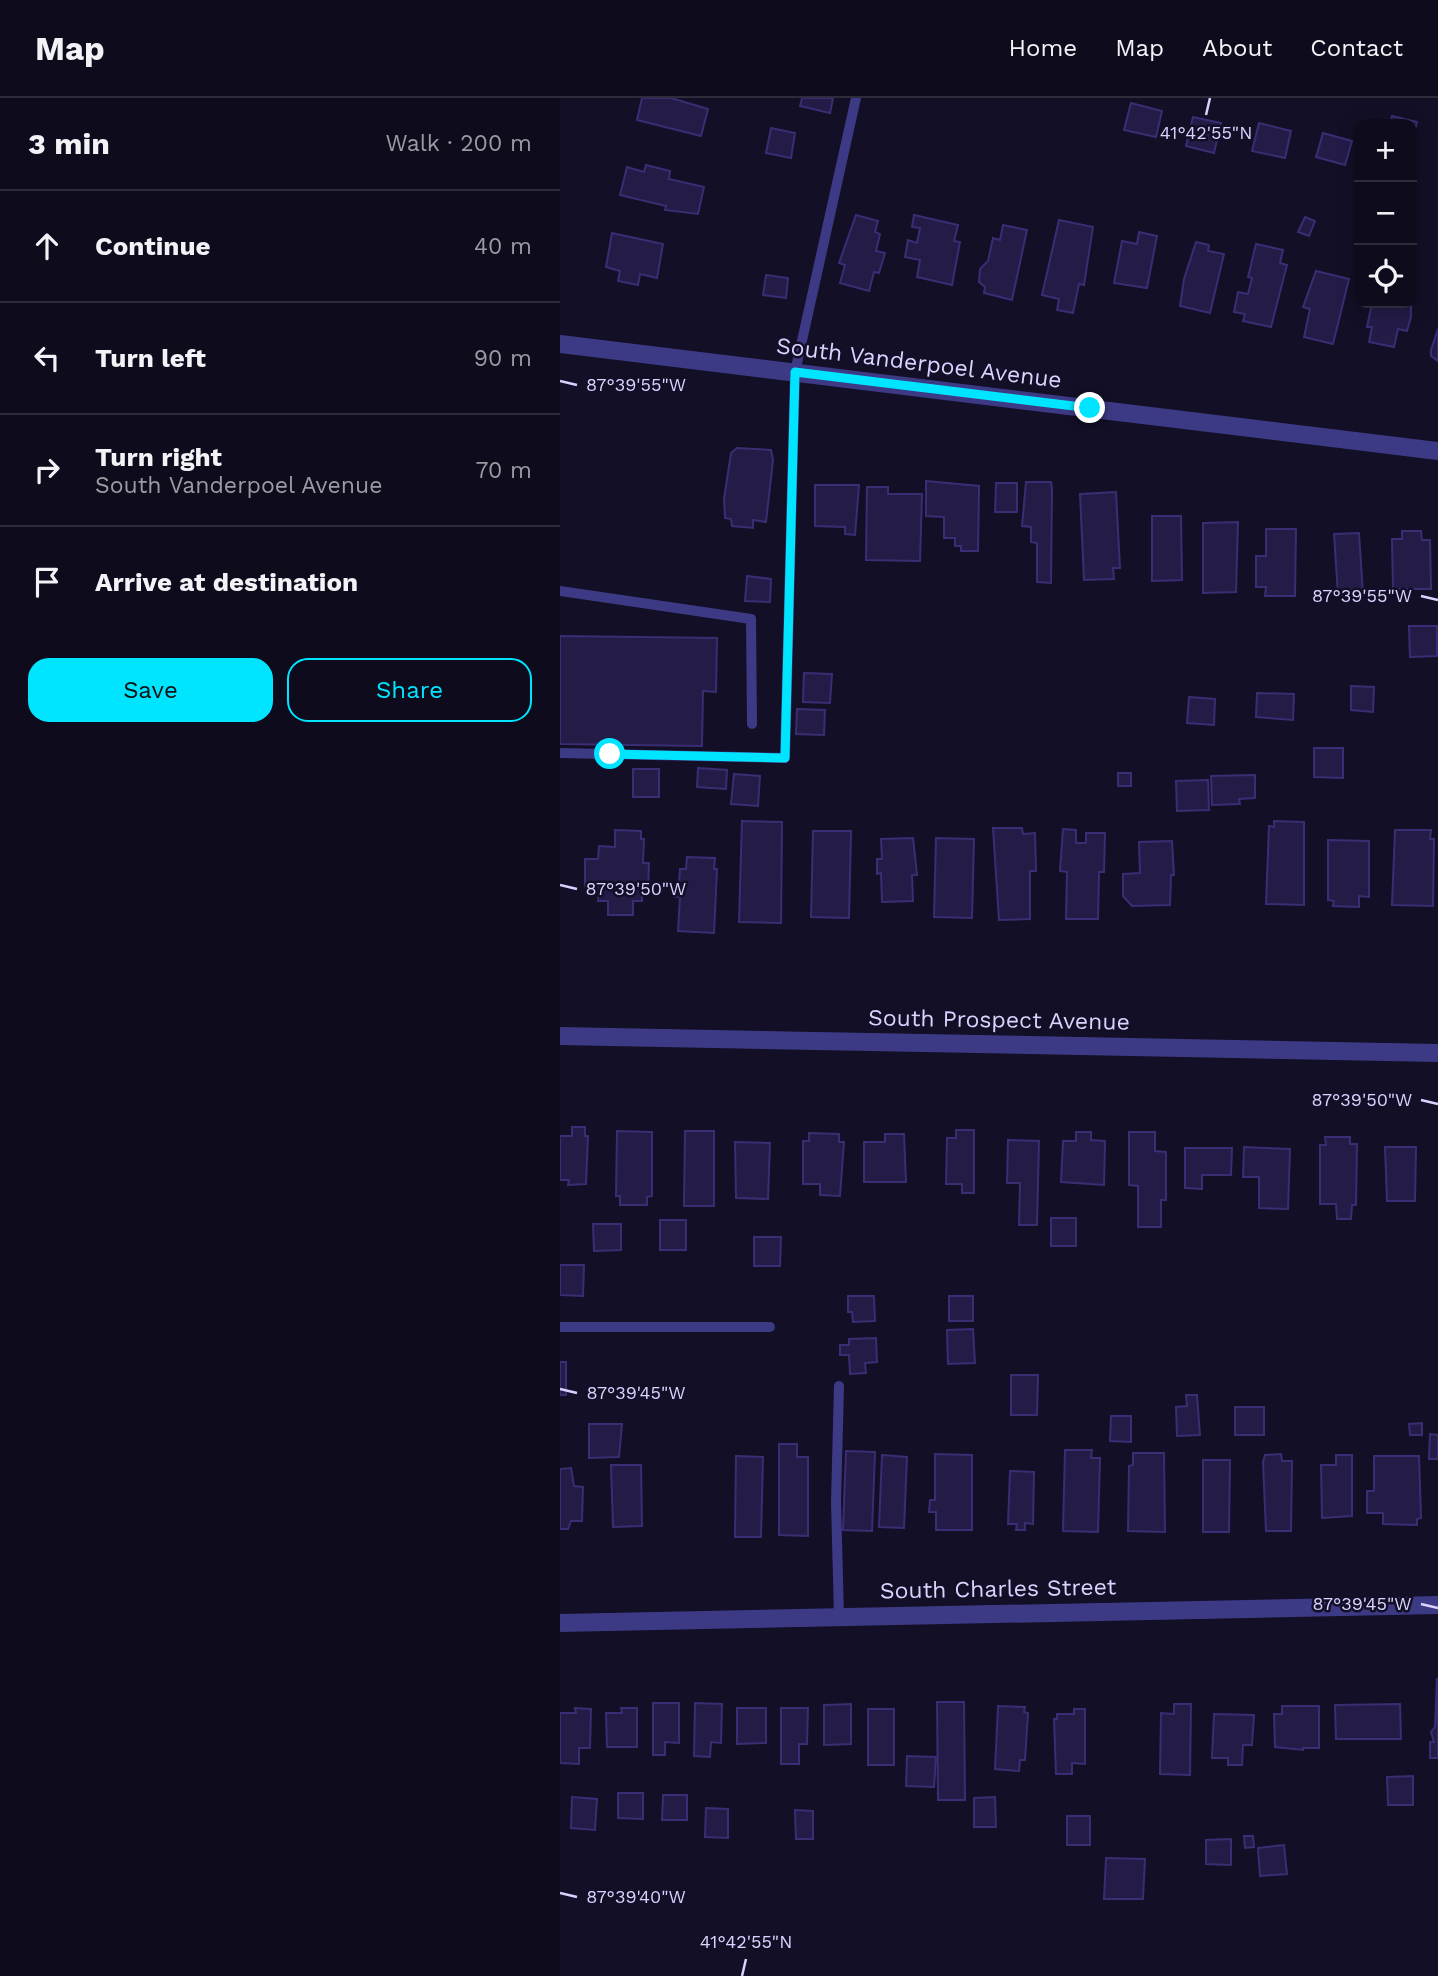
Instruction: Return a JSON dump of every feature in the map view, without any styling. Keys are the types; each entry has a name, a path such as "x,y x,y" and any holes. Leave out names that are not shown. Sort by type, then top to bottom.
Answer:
{"street":[{"name":"South Vanderpoel Avenue","path":"560,344 1438,451"},
{"name":"South Prospect Avenue","path":"560,1036 1438,1052"},
{"name":"South Charles Street","path":"560,1623 1438,1605"}],"lane":[{"path":"560,753 785,758 795,372 856,98"},
{"path":"560,591 751,619 752,724"},
{"path":"560,1327 770,1327"},
{"path":"839,1386 836,1501 839,1617"}],"building":[{"path":"642,98 671,98 708,109 701,136 637,120"},
{"path":"802,98 833,98 830,113 800,106"},
{"path":"1131,103 1162,111 1156,137 1124,130"},
{"path":"1193,117 1221,123 1214,153 1186,146"},
{"path":"1259,123 1291,131 1285,158 1252,151"},
{"path":"771,128 795,133 791,158 766,153"},
{"path":"1323,133 1352,141 1345,165 1316,157"},
{"path":"646,165 670,171 669,179 704,187 698,214 665,210 666,206 620,195 627,167 644,172"},
{"path":"856,215 878,221 875,232 880,234 876,251 885,253 879,273 874,272 869,291 840,283 845,265 839,263"},
{"path":"914,215 958,225 954,241 960,242 952,285 917,277 920,260 905,257 908,240 917,243 920,228 912,227"},
{"path":"1305,217 1315,221 1309,236 1298,232"},
{"path":"1059,220 1093,227 1084,285 1079,284 1073,313 1057,310 1059,299 1042,295"},
{"path":"1003,225 1027,230 1012,300 984,293 985,287 979,282 980,269 988,261 993,238 1000,240"},
{"path":"1139,232 1157,236 1147,288 1114,283 1122,241 1137,244"},
{"path":"612,233 663,244 657,278 640,274 638,285 618,281 620,271 606,267"},
{"path":"1196,242 1209,245 1208,251 1224,254 1210,313 1180,306 1184,279"},
{"path":"1256,244 1283,250 1280,263 1287,265 1271,327 1243,321 1245,314 1234,312 1238,292 1248,294 1252,278 1248,277"},
{"path":"1316,271 1349,279 1333,344 1304,337 1310,309 1303,307"},
{"path":"766,275 788,278 786,298 763,295"},
{"path":"1371,308 1411,308 1407,331 1398,329 1394,347 1369,342 1372,327 1367,327"},
{"path":"1438,329 1438,361 1431,356 1431,350"},
{"path":"737,448 771,450 773,460 766,522 753,520 753,528 732,526 731,519 725,518 724,499 731,453"},
{"path":"926,481 979,486 978,551 961,551 961,546 955,546 955,538 944,538 944,517 926,516"},
{"path":"1026,482 1051,482 1051,583 1037,582 1037,543 1031,542 1031,527 1022,526"},
{"path":"996,483 1017,483 1017,512 995,512"},
{"path":"815,485 859,485 855,535 845,534 845,527 815,526"},
{"path":"867,487 888,487 888,494 922,494 920,561 866,560"},
{"path":"1116,492 1120,568 1113,568 1114,579 1084,580 1080,494"},
{"path":"1152,516 1181,516 1182,580 1152,581"},
{"path":"1238,522 1236,592 1203,593 1203,523"},
{"path":"1266,529 1296,529 1295,596 1265,596 1266,587 1256,587 1256,556 1266,556"},
{"path":"1402,531 1421,531 1422,540 1430,540 1431,589 1393,589 1392,539 1402,539"},
{"path":"1359,533 1363,594 1338,595 1334,534"},
{"path":"747,576 771,579 770,602 745,601"},
{"path":"1409,626 1437,626 1437,656 1410,657"},
{"path":"560,636 717,638 716,692 703,691 702,746 560,744"},
{"path":"804,673 832,674 830,703 803,702"},
{"path":"1351,686 1374,687 1373,712 1351,710"},
{"path":"1257,693 1294,694 1293,720 1256,717"},
{"path":"1189,697 1215,699 1214,725 1187,723"},
{"path":"797,709 825,710 824,735 796,734"},
{"path":"1314,748 1343,748 1343,778 1314,777"},
{"path":"698,768 727,770 726,789 697,787"},
{"path":"633,769 659,769 659,797 633,797"},
{"path":"1118,773 1131,773 1131,786 1118,786"},
{"path":"734,774 760,776 758,806 731,804"},
{"path":"1255,775 1255,798 1239,799 1240,804 1212,805 1211,776"},
{"path":"1208,780 1209,810 1177,811 1176,781"},
{"path":"742,821 782,822 781,923 739,922"},
{"path":"1274,821 1304,822 1304,905 1266,904 1269,826 1274,827"},
{"path":"993,828 1022,828 1023,834 1035,833 1036,871 1030,871 1030,919 999,920"},
{"path":"1063,829 1076,830 1076,843 1086,843 1086,833 1105,833 1104,872 1099,872 1098,919 1066,919 1067,872 1060,871"},
{"path":"615,830 641,831 641,839 644,839 643,863 649,863 648,891 642,891 642,901 633,901 633,915 608,915 608,901 598,901 599,886 585,886 585,859 598,859 599,846 615,847"},
{"path":"1395,830 1431,830 1430,839 1434,839 1433,906 1392,905"},
{"path":"813,831 851,831 849,918 811,917"},
{"path":"913,838 917,875 912,875 913,901 882,902 881,873 877,874 877,859 882,859 881,839"},
{"path":"936,838 974,839 972,918 934,917"},
{"path":"1328,840 1369,841 1369,897 1359,896 1359,907 1333,906 1334,901 1328,900"},
{"path":"1172,841 1174,875 1171,875 1170,905 1132,906 1123,896 1123,874 1140,873 1139,842"},
{"path":"687,857 715,858 714,869 717,869 714,933 678,931 680,897 675,897 676,883 679,883 680,869 686,869"},
{"path":"572,1127 585,1127 585,1136 588,1136 586,1184 568,1185 569,1180 560,1180 560,1136 572,1136"},
{"path":"956,1130 974,1130 974,1193 962,1193 962,1184 946,1184 947,1138 956,1138"},
{"path":"617,1131 652,1132 652,1196 647,1197 647,1205 620,1205 620,1196 616,1196"},
{"path":"685,1131 714,1131 714,1206 684,1206"},
{"path":"1076,1132 1091,1132 1091,1140 1105,1141 1104,1185 1061,1182 1063,1141 1076,1141"},
{"path":"1129,1132 1155,1132 1155,1151 1166,1152 1166,1200 1161,1200 1161,1227 1138,1227 1138,1186 1129,1185"},
{"path":"809,1133 839,1134 839,1142 844,1142 840,1196 820,1195 820,1184 803,1184 803,1141 809,1141"},
{"path":"885,1134 904,1134 906,1182 864,1182 864,1142 885,1142"},
{"path":"1325,1137 1350,1137 1350,1144 1357,1144 1356,1205 1352,1205 1351,1219 1337,1219 1336,1204 1320,1204 1320,1145 1326,1145"},
{"path":"1008,1140 1039,1141 1037,1225 1019,1225 1020,1183 1007,1183"},
{"path":"735,1142 770,1143 768,1199 736,1198"},
{"path":"1244,1147 1290,1149 1288,1209 1259,1208 1259,1177 1243,1177"},
{"path":"1385,1147 1416,1147 1415,1201 1387,1201"},
{"path":"1185,1148 1232,1148 1231,1175 1202,1175 1202,1189 1185,1188"},
{"path":"1051,1218 1076,1218 1076,1246 1051,1246"},
{"path":"660,1220 686,1220 686,1250 660,1250"},
{"path":"593,1224 621,1224 621,1250 594,1251"},
{"path":"754,1237 781,1237 780,1266 754,1266"},
{"path":"560,1265 584,1265 583,1296 560,1295"},
{"path":"848,1296 874,1296 875,1321 853,1322 852,1312 848,1312"},
{"path":"949,1296 973,1296 973,1321 949,1321"},
{"path":"973,1329 975,1363 948,1364 947,1330"},
{"path":"876,1338 877,1362 865,1363 866,1373 850,1374 849,1355 840,1355 840,1345 849,1345 849,1339"},
{"path":"560,1362 566,1362 566,1395 560,1395"},
{"path":"1011,1375 1038,1375 1037,1415 1011,1415"},
{"path":"1186,1395 1197,1395 1200,1435 1177,1436 1176,1407 1187,1406"},
{"path":"1235,1407 1264,1407 1264,1435 1235,1435"},
{"path":"1111,1416 1131,1416 1131,1442 1110,1441"},
{"path":"1422,1423 1422,1435 1410,1435 1409,1424"},
{"path":"589,1424 622,1424 619,1457 589,1458"},
{"path":"1430,1434 1438,1435 1438,1459 1429,1459"},
{"path":"779,1444 797,1444 797,1457 808,1457 808,1536 779,1535"},
{"path":"1065,1450 1092,1450 1091,1458 1100,1458 1098,1532 1063,1531"},
{"path":"846,1451 875,1452 872,1531 843,1530"},
{"path":"1133,1453 1164,1453 1165,1532 1128,1531 1129,1466 1133,1465"},
{"path":"935,1454 972,1455 972,1530 936,1530 936,1512 929,1512 930,1500 935,1500"},
{"path":"1281,1454 1282,1461 1292,1461 1291,1531 1266,1531 1263,1462 1265,1455"},
{"path":"882,1455 907,1457 904,1528 879,1527"},
{"path":"1336,1455 1352,1455 1352,1516 1322,1518 1321,1465 1336,1465"},
{"path":"736,1456 763,1457 761,1537 735,1537"},
{"path":"1374,1456 1419,1456 1421,1518 1417,1519 1417,1525 1383,1524 1383,1513 1367,1513 1367,1491 1374,1491"},
{"path":"1203,1460 1230,1460 1229,1532 1203,1532"},
{"path":"611,1465 641,1465 642,1526 613,1527"},
{"path":"571,1468 574,1486 583,1487 582,1521 571,1521 568,1529 560,1529 560,1469"},
{"path":"1010,1471 1034,1472 1033,1524 1025,1523 1025,1530 1016,1530 1017,1524 1008,1524"},
{"path":"1437,1678 1438,1758 1430,1758 1430,1742 1434,1742 1431,1732 1435,1727"},
{"path":"937,1702 964,1702 965,1800 938,1800"},
{"path":"653,1703 679,1703 679,1743 665,1742 665,1755 653,1755"},
{"path":"695,1703 722,1704 721,1743 711,1742 710,1757 694,1756"},
{"path":"851,1704 851,1744 824,1745 824,1705"},
{"path":"1174,1704 1191,1704 1190,1775 1160,1774 1161,1713 1174,1714"},
{"path":"1400,1704 1401,1739 1336,1739 1335,1705"},
{"path":"998,1706 1025,1707 1024,1712 1028,1713 1025,1760 1020,1760 1019,1771 995,1769"},
{"path":"1282,1706 1319,1706 1319,1748 1303,1750 1275,1747 1274,1714 1282,1714"},
{"path":"575,1708 591,1709 590,1748 579,1748 579,1764 560,1763 560,1713 576,1713"},
{"path":"621,1708 637,1708 637,1747 607,1747 606,1713 622,1713"},
{"path":"737,1708 766,1708 766,1743 737,1744"},
{"path":"781,1708 808,1708 807,1744 799,1744 799,1764 781,1764"},
{"path":"868,1709 894,1709 894,1765 868,1765"},
{"path":"1074,1709 1085,1709 1085,1764 1072,1763 1072,1774 1056,1774 1054,1719 1057,1719 1057,1714 1074,1714"},
{"path":"1214,1714 1254,1715 1252,1745 1243,1745 1242,1765 1228,1765 1228,1758 1212,1758"},
{"path":"907,1756 936,1757 934,1787 906,1786"},
{"path":"1413,1776 1413,1805 1388,1805 1387,1777"},
{"path":"618,1793 643,1793 643,1819 618,1818"},
{"path":"663,1795 687,1795 687,1820 662,1820"},
{"path":"572,1797 597,1799 595,1830 571,1828"},
{"path":"995,1797 996,1827 974,1827 974,1798"},
{"path":"706,1808 728,1809 728,1838 705,1837"},
{"path":"795,1810 813,1811 813,1839 796,1839"},
{"path":"1067,1816 1090,1816 1090,1845 1067,1845"},
{"path":"1244,1836 1253,1836 1254,1847 1245,1848"},
{"path":"1231,1839 1231,1865 1206,1864 1206,1840"},
{"path":"1284,1845 1287,1874 1260,1876 1258,1848"},
{"path":"1106,1858 1145,1859 1143,1899 1104,1899"}],"route":[{"path":"610,754 785,758 795,372 1090,408"}]}
